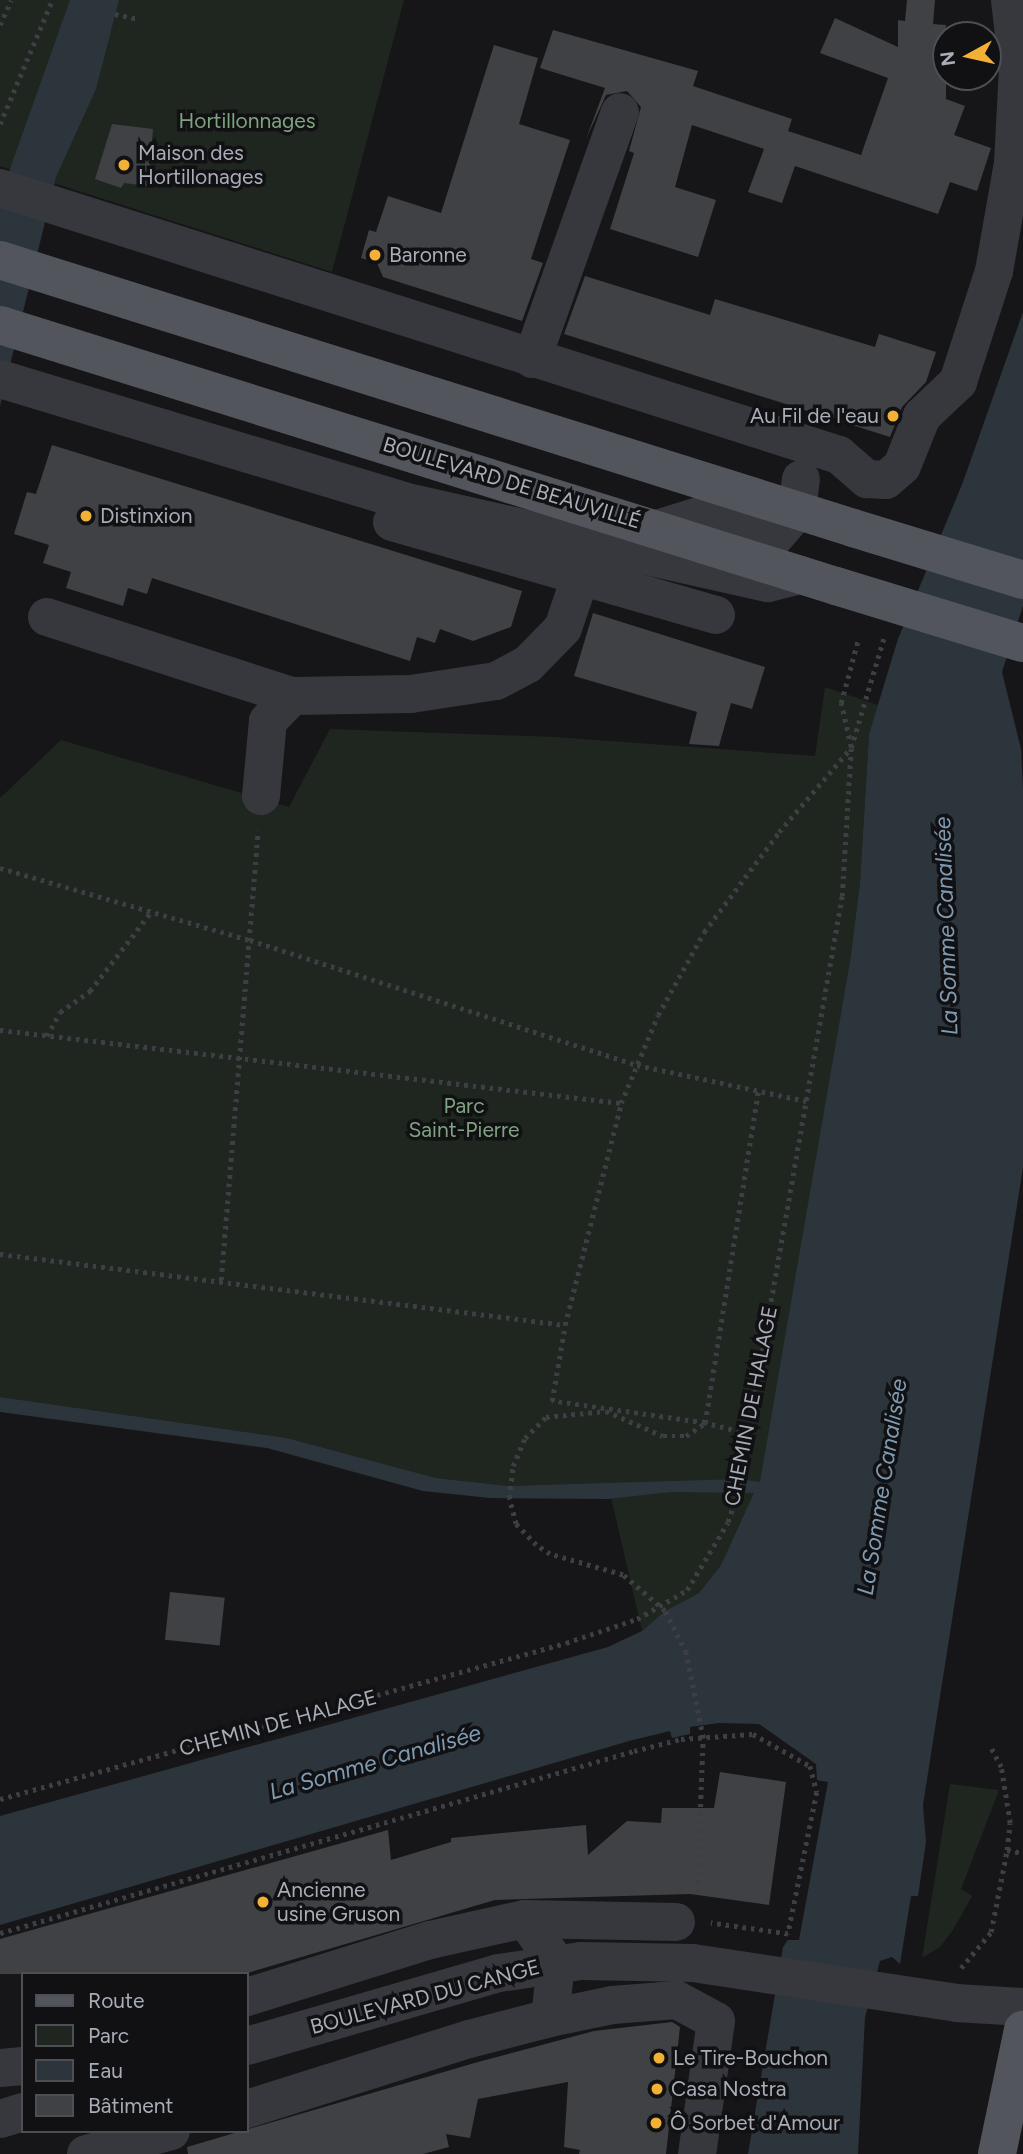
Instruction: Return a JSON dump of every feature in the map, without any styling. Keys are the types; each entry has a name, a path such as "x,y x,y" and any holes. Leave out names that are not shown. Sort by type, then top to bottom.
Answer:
{"main road":[{"path":"0,260 819,509 1023,580"},
{"name":"BOULEVARD DE BEAUVILLÉ","path":"15,330 118,362 656,543 818,581 1023,643"},
{"path":"997,2154 1023,2033"}],"street":[{"path":"0,188 839,455 867,479 886,480 902,466 922,416 958,382 994,271 1013,163 1018,69 1010,0"},
{"path":"533,359 620,111"},
{"path":"118,362 157,453 580,578 716,615"},
{"path":"0,379 403,501 656,543"},
{"path":"580,578 628,571 656,543 699,516 773,539 819,509 792,442"},
{"path":"47,617 292,696 411,694 496,681 528,664 563,628 580,578"},
{"path":"261,796 268,721 292,696"},
{"path":"248,1997 430,1940 525,1919 693,1913"},
{"path":"525,1919 556,1963 550,2018"},
{"name":"BOULEVARD DU CANGE","path":"248,2046 499,1973 556,1963 692,1963 771,1978 956,2003"},
{"path":"248,2109 469,2039 550,2018 612,2005 677,2000 716,2021 697,2154"},
{"path":"956,2003 1023,2007"},
{"path":"0,2068 21,2066"},
{"path":"0,2119 21,2113"},
{"path":"73,2133 78,2154"},
{"path":"86,2154 164,2133"}],"path":[{"path":"0,25 11,0"},
{"path":"0,124 52,0"},
{"path":"116,14 138,19"},
{"name":"CHEMIN DE HALAGE","path":"0,1799 566,1643 637,1619 687,1590 728,1522 737,1494 748,1434 842,897 851,748 841,703 858,640"},
{"path":"748,1434 705,1423 552,1401 565,1325 621,1103 658,1015 704,932 779,832 851,748"},
{"path":"221,1280 261,796"},
{"path":"0,868 250,940 637,1065 806,1101"},
{"path":"47,1036 60,1012 90,991 151,911"},
{"path":"0,1030 621,1103"},
{"path":"0,1933 634,1751 703,1738 753,1734 810,1766 817,1792 788,1934 693,1913 703,1738 686,1653 665,1611 623,1575 550,1554 536,1545 516,1524 509,1498 513,1466 525,1438 547,1417 606,1411 663,1436 686,1436 705,1423 758,1091"},
{"path":"0,1254 565,1325"},
{"path":"956,2003 961,1967 991,1933 1007,1850 1010,1823 1003,1778 990,1746"},
{"path":"1007,1850 1023,1853"}],"green space":[{"name":"Hortillonnages","path":"0,0 404,0 332,272 0,166"},
{"name":"Parc Saint-Pierre","path":"825,687 878,705 869,734 860,883 850,961 762,1478 721,1565 699,1593 665,1611 642,1631 608,1484 509,1486 436,1478 287,1438 0,1397 0,798 61,740 289,807 330,729 555,737 815,756"},
{"path":"950,1784 999,1790 961,1889 972,1896 940,1947 922,1958"}],"water":[{"path":"70,0 119,0 96,89 56,177 0,406 0,197"},
{"name":"La Somme Canalisée","path":"1023,312 1023,606 1002,672 1021,749 1023,789 1023,1167 923,1805 926,1842 918,1896 911,1896 900,1964 892,1957 880,1961 865,2017 858,2154 748,2154 783,1947 788,1940 799,1940 828,1782 817,1780 816,1764 759,1724 719,1723 690,1727 690,1734 672,1738 670,1731 629,1741 0,1925 0,1816 608,1647 642,1631 665,1611 699,1593 721,1565 754,1493 671,1492 608,1499 490,1498 423,1491 267,1448 0,1412 0,1397 287,1438 436,1478 509,1486 740,1479 760,1482 850,961 860,883 869,734 898,639 963,482"}],"building":[{"path":"907,0 935,0 932,21 932,91 946,91 946,99 965,106 954,135 991,148 977,191 950,182 938,214 795,166 782,203 748,192 764,149 692,125 675,187 716,200 698,257 610,229 634,153 629,151 641,107 627,91 606,95 586,139 605,88 540,68 553,30 698,71 693,86 792,119 788,131 861,155 888,78 820,53 835,18 898,47 898,20 905,21"},
{"path":"494,45 538,58 519,124 570,140 531,259 543,263 522,321 383,277 377,263 361,258 369,230 376,232 388,196 441,213"},
{"name":"Maison des Hortillonages","path":"112,124 153,129 148,186 124,183 121,188 95,179"},
{"path":"585,276 710,315 715,299 875,347 879,334 936,352 926,382 902,407 890,437 564,334"},
{"path":"52,445 522,591 511,627 473,641 440,629 435,643 417,637 410,661 152,578 147,594 128,588 123,606 66,588 71,572 43,563 49,545 14,534 27,492 36,494"},
{"path":"593,613 765,667 752,709 731,703 719,746 689,744 697,712 574,676"},
{"path":"170,1592 225,1598 220,1645 165,1640"},
{"path":"720,1772 786,1782 769,1905 690,1894 495,1900 248,1973 0,1974 0,1939 388,1830 391,1860 451,1842 451,1838 586,1825 588,1855 627,1821 661,1823 662,1808 714,1808"},
{"path":"672,2022 680,2027 666,2154 579,2154 580,2150 564,2147 568,2082 478,2099 470,2138 446,2134 449,2147 423,2154 188,2154 187,2147 235,2133 248,2133 248,2129 594,2031"}],"place":[{"name":"Maison des Hortillonages","path":"124,165"},
{"name":"Baronne","path":"375,255"},
{"name":"Au Fil de l'eau","path":"893,416"},
{"name":"Distinxion","path":"86,516"},
{"name":"Ancienne usine Gruson","path":"263,1902"},
{"name":"Le Tire-Bouchon","path":"659,2058"},
{"name":"Casa Nostra","path":"657,2089"},
{"name":"Ô Sorbet d'Amour","path":"656,2123"}]}
